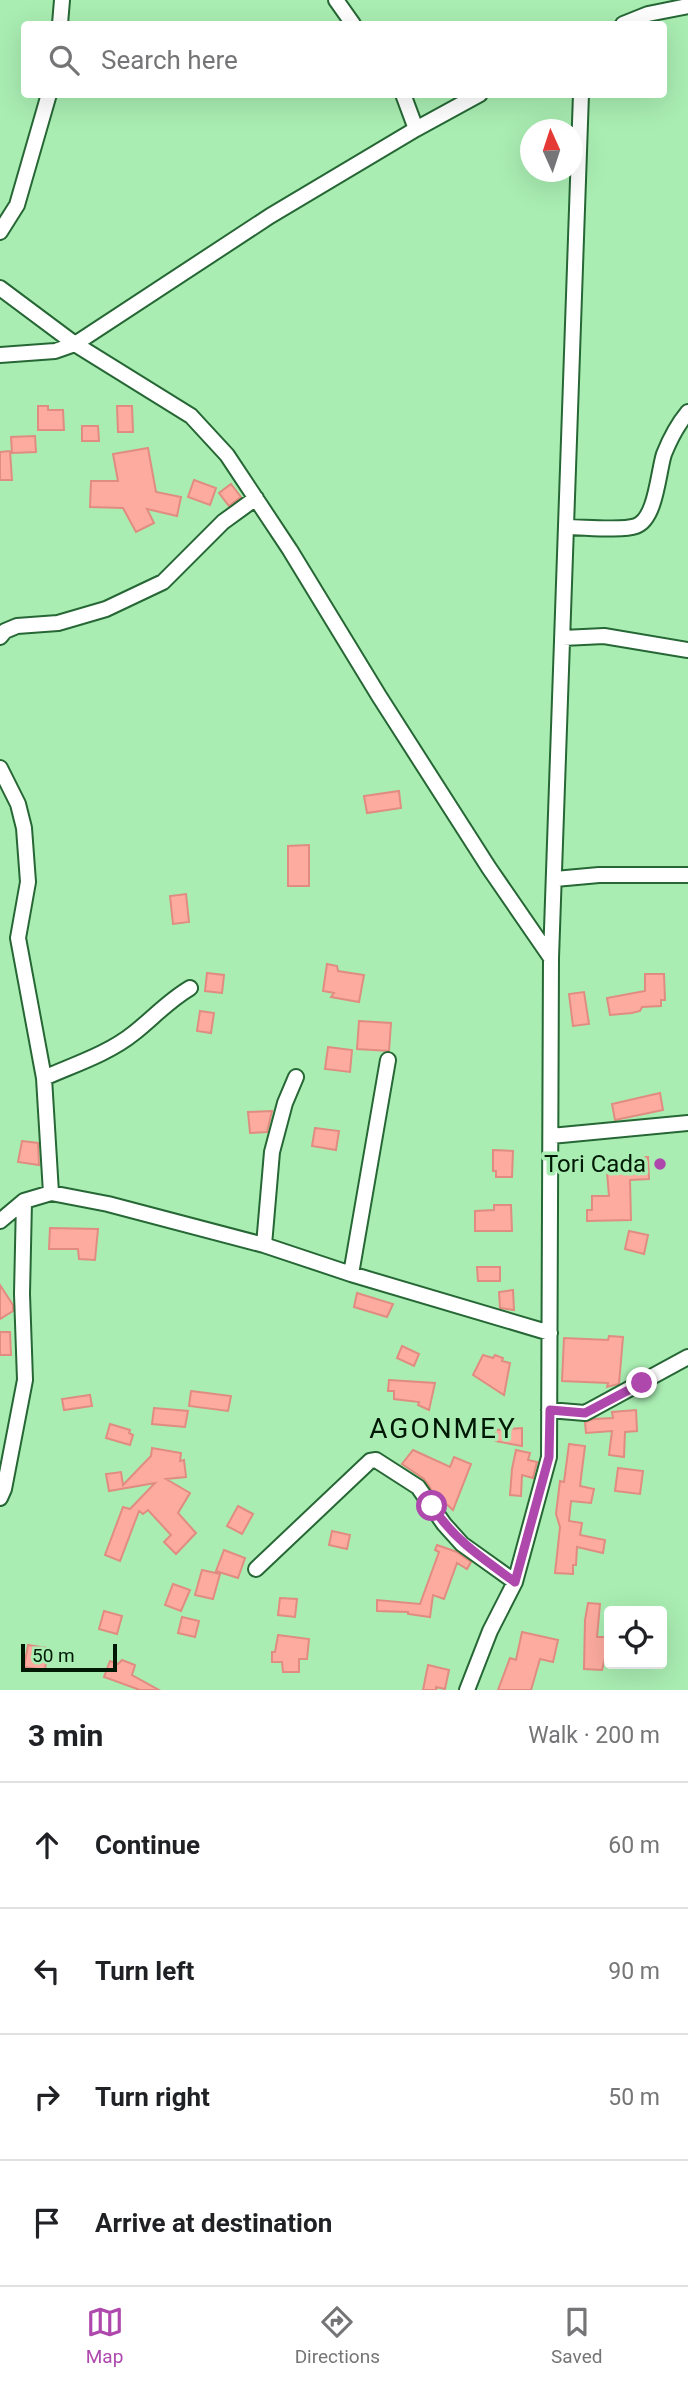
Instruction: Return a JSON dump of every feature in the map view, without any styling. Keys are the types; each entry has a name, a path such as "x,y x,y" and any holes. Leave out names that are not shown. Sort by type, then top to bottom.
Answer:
{"street":[{"path":"60,21 62,0"},
{"path":"336,0 351,21"},
{"path":"628,21 650,7 688,6"},
{"path":"0,232 17,205 48,98"},
{"path":"404,98 416,129"},
{"path":"0,355 55,351 75,344 270,216 473,98"},
{"path":"467,1690 490,1631 515,1582 549,1457 551,958 581,98"},
{"path":"0,288 75,344 191,416 227,456 290,550 482,857 551,958"},
{"path":"567,527 634,528 644,523 650,514 664,454 673,433 688,412"},
{"path":"0,637 5,631 18,626 58,623 106,609 163,582 223,522 256,499"},
{"path":"563,638 604,636 688,650"},
{"path":"0,768 18,804 24,828 27,895 18,938 44,1078 51,1193"},
{"path":"555,879 599,875 688,875"},
{"path":"44,1078 96,1055 132,1035 172,998 190,988"},
{"path":"351,1274 388,1060"},
{"path":"264,1245 272,1152 285,1103 296,1077"},
{"path":"551,1136 688,1123"},
{"path":"0,1221 24,1201 51,1193 108,1203 264,1245 351,1274 550,1333"},
{"path":"0,1499 10,1463 25,1380 22,1294 24,1201"},
{"path":"550,1410 585,1413 688,1357"},
{"path":"256,1569 366,1465 376,1460 418,1487 462,1544 515,1582"}],"building":[{"path":"38,406 48,406 48,410 63,410 64,430 38,430"},
{"path":"117,406 132,406 133,432 118,432"},
{"path":"82,426 98,426 99,441 82,441"},
{"path":"35,436 36,452 12,453 11,437"},
{"path":"148,448 156,492 181,497 177,516 147,509 154,523 136,532 123,508 90,507 91,481 118,481 113,454"},
{"path":"10,451 12,480 0,480 0,452"},
{"path":"194,480 216,488 210,505 188,497"},
{"path":"231,484 241,497 229,506 219,493"},
{"path":"399,791 401,808 367,813 364,796"},
{"path":"309,845 309,886 288,886 288,846"},
{"path":"186,894 189,922 173,924 170,896"},
{"path":"327,964 337,966 338,971 364,975 359,1002 331,997 334,993 323,991"},
{"path":"207,973 224,975 222,993 205,991"},
{"path":"645,974 664,974 665,1000 661,1000 661,1006 642,1007 640,1011 632,1013 610,1015 607,998 645,991"},
{"path":"584,992 589,1024 573,1026 569,994"},
{"path":"200,1011 214,1013 211,1033 197,1031"},
{"path":"359,1021 391,1023 389,1051 357,1049"},
{"path":"328,1047 352,1050 350,1072 325,1069"},
{"path":"660,1093 663,1110 615,1120 612,1104"},
{"path":"272,1111 267,1132 250,1133 248,1112"},
{"path":"315,1128 339,1131 336,1150 312,1146"},
{"path":"22,1141 38,1143 39,1165 18,1162"},
{"path":"493,1150 513,1151 512,1177 496,1177 496,1171 493,1171"},
{"path":"648,1157 649,1179 630,1180 631,1220 587,1221 587,1210 592,1210 592,1196 609,1196 606,1160"},
{"path":"494,1205 511,1205 512,1231 475,1231 475,1211 494,1210"},
{"path":"50,1228 98,1229 95,1260 79,1259 78,1249 49,1249"},
{"path":"629,1231 648,1235 644,1254 625,1249"},
{"path":"477,1267 500,1267 500,1281 478,1281"},
{"path":"0,1285 13,1305 13,1311 0,1319"},
{"path":"513,1290 514,1310 500,1308 499,1292"},
{"path":"357,1293 393,1304 387,1317 354,1307"},
{"path":"0,1332 10,1332 11,1355 0,1355"},
{"path":"609,1336 623,1337 619,1384 607,1387 608,1383 562,1381 564,1338 608,1340"},
{"path":"402,1346 419,1354 414,1366 397,1358"},
{"path":"483,1355 493,1358 495,1355 510,1363 504,1395 473,1375"},
{"path":"389,1380 435,1383 429,1410 418,1405 419,1402 394,1399 394,1391 388,1391"},
{"path":"191,1391 231,1396 228,1411 189,1406"},
{"path":"90,1395 92,1406 64,1410 62,1399"},
{"path":"154,1408 188,1411 185,1427 152,1424"},
{"path":"636,1410 637,1431 625,1432 624,1457 609,1455 612,1431 586,1433 585,1422 613,1418 612,1412"},
{"path":"110,1424 130,1430 129,1433 133,1435 130,1445 106,1438"},
{"path":"522,1428 522,1446 495,1441 495,1430"},
{"path":"569,1444 585,1446 580,1486 594,1489 591,1503 571,1501 569,1521 582,1523 580,1535 605,1540 603,1553 577,1547 573,1574 555,1573 560,1527 556,1514"},
{"path":"152,1448 181,1453 180,1461 184,1460 186,1477 166,1479 190,1493 178,1513 196,1533 176,1554 164,1542 171,1535 148,1510 143,1514 139,1511 120,1561 105,1555 123,1507 130,1509 155,1483 109,1491 106,1474 121,1472 123,1485 151,1456"},
{"path":"413,1450 450,1467 454,1457 471,1464 453,1510 433,1492 424,1479 402,1464"},
{"path":"516,1450 530,1453 528,1460 537,1462 533,1478 522,1475 521,1496 510,1495"},
{"path":"618,1468 643,1471 640,1494 615,1491"},
{"path":"238,1506 253,1514 242,1534 227,1526"},
{"path":"332,1531 350,1535 347,1549 329,1545"},
{"path":"437,1545 457,1552 471,1562 467,1569 457,1563 444,1599 433,1595 430,1617 408,1612 377,1611 377,1600 420,1604 439,1552 435,1550"},
{"path":"224,1550 245,1558 238,1578 216,1571"},
{"path":"202,1570 220,1574 213,1599 195,1595"},
{"path":"173,1584 190,1590 181,1611 165,1605"},
{"path":"280,1598 297,1599 295,1617 278,1615"},
{"path":"588,1603 600,1604 597,1637 604,1637 602,1670 584,1669"},
{"path":"104,1611 122,1616 117,1634 99,1629"},
{"path":"182,1617 199,1621 195,1637 178,1633"},
{"path":"522,1632 558,1640 553,1662 540,1659 531,1690 498,1690 510,1658 516,1660"},
{"path":"278,1635 309,1639 307,1659 299,1659 299,1672 283,1672 282,1662 272,1662 272,1652 275,1652"},
{"path":"28,1645 48,1648 45,1670 24,1667"},
{"path":"122,1660 135,1665 132,1675 159,1690 140,1690 104,1677 110,1661 118,1664"},
{"path":"428,1665 449,1670 445,1689 436,1687 436,1690 423,1690"}],"place":[{"name":"Tori Cada","path":"660,1164"}],"district":[{"name":"AGONMEY","path":"443,1428"}],"route":[{"path":"432,1506 462,1544 515,1582 549,1457 550,1410 585,1413 642,1383"}]}
